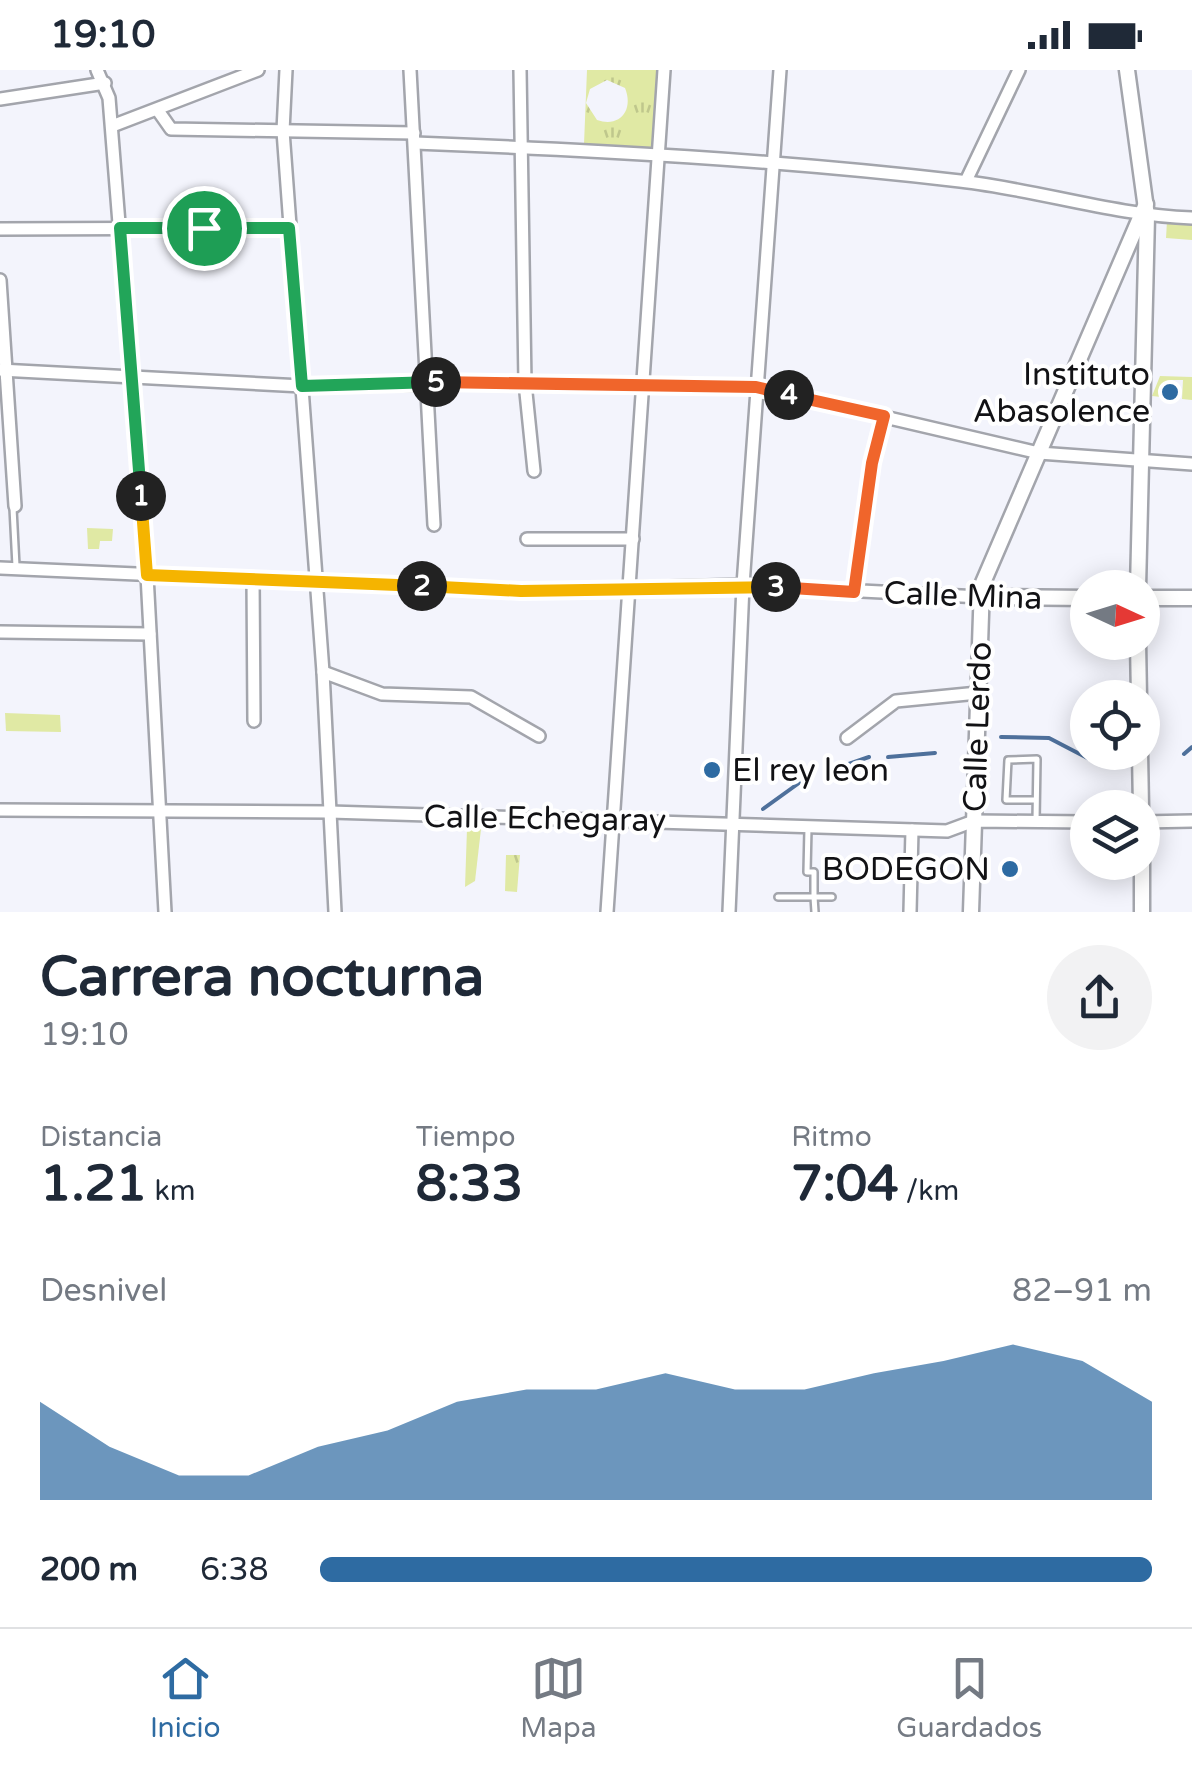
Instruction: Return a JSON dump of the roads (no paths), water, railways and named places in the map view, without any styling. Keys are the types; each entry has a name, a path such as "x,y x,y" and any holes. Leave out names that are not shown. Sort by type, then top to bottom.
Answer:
{"street":[{"path":"97,70 110,98 147,575 165,912"},
{"path":"112,126 159,112 258,70"},
{"path":"286,70 283,131 317,579 335,912"},
{"path":"410,70 434,525"},
{"path":"520,70 525,382 534,472"},
{"path":"607,912 664,70"},
{"path":"730,912 743,585 780,70"},
{"path":"966,182 1020,70"},
{"path":"1127,70 1145,212 1138,570"},
{"path":"0,100 104,83"},
{"path":"159,112 170,129 283,131 772,161 966,182 1192,218"},
{"name":"Calle Lerdo","path":"971,912 982,585 1145,212"},
{"path":"0,229 289,228"},
{"path":"0,280 7,450 15,506"},
{"path":"4,370 302,386 525,382 756,387 1040,453 1192,464"},
{"path":"854,592 872,463 884,416"},
{"path":"528,539 633,539"},
{"name":"Calle Mina","path":"0,568 521,591 743,585 981,598 1070,598"},
{"path":"253,578 254,722"},
{"path":"1160,598 1192,598"},
{"path":"0,632 150,634"},
{"path":"323,672 382,694 471,697 539,736"},
{"path":"847,738 896,702 978,692"},
{"name":"Calle Echegaray","path":"0,810 330,812 947,831 974,821 1070,822"},
{"path":"1160,822 1192,821"},
{"path":"910,912 912,830"},
{"path":"1142,880 1142,912"}],"lane":[{"path":"15,506 16,569"},
{"path":"1036,800 1006,800 1008,760 1037,760 1036,821"},
{"path":"808,825 807,872 814,872 815,912"},
{"path":"778,897 832,897"}],"waterway":[{"path":"1001,737 1049,738 1070,749"},
{"path":"1184,754 1192,747"},
{"path":"888,757 935,753"},
{"path":"825,772 869,757"},
{"path":"763,809 799,783"}],"place":[{"name":"Instituto Abasolence","path":"1170,392"},
{"name":"El rey leon","path":"712,770"},
{"name":"BODEGON","path":"1010,869"}]}
